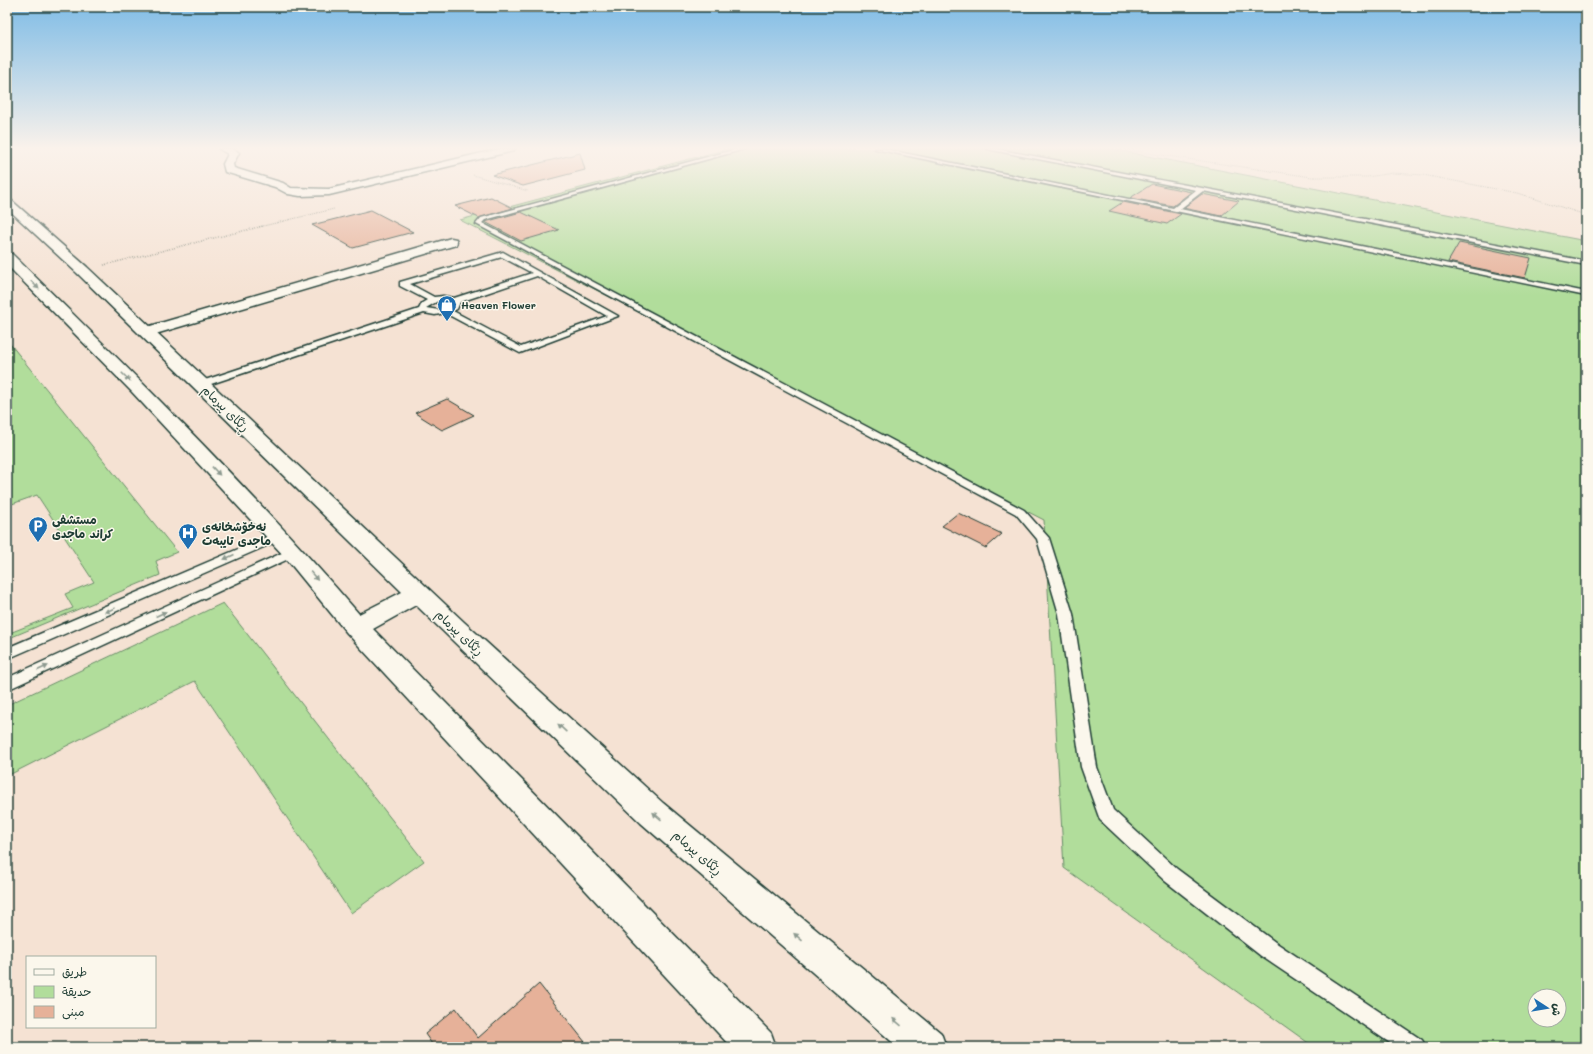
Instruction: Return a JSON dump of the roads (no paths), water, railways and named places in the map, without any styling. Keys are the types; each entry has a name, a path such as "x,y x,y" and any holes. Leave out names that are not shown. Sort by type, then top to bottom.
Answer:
{"main road":[{"name":"ڕێگای پیرمام","path":"7,202 82,270 419,593 652,813 926,1047"},
{"path":"146,332 451,242"},
{"path":"7,257 138,388 285,544 356,627 757,1047"},
{"path":"356,627 419,593"}],"lane":[{"path":"561,198 484,219 479,222 479,224 1020,512 1043,538 1066,614 1089,767 1106,815 1170,874 1268,949 1414,1047"},
{"path":"1117,198 1586,294"},
{"path":"1174,210 1190,198"},
{"path":"1250,198 1586,263"},
{"path":"433,300 403,284 503,254 614,316 520,350 447,311"},
{"path":"424,310 422,306 433,300 447,299 454,301 538,273"},
{"path":"202,384 424,310 433,312 447,311 454,307 456,302 454,301"},
{"path":"7,654 285,544"},
{"path":"7,684 285,544"}],"place":[{"name":"Heaven Flower","path":"447,322"},
{"name":"مستشفی کراند ماجدی","path":"38,543"},
{"name":"نەخۆشخانەی ماجدی تایبەت","path":"188,550"}]}
